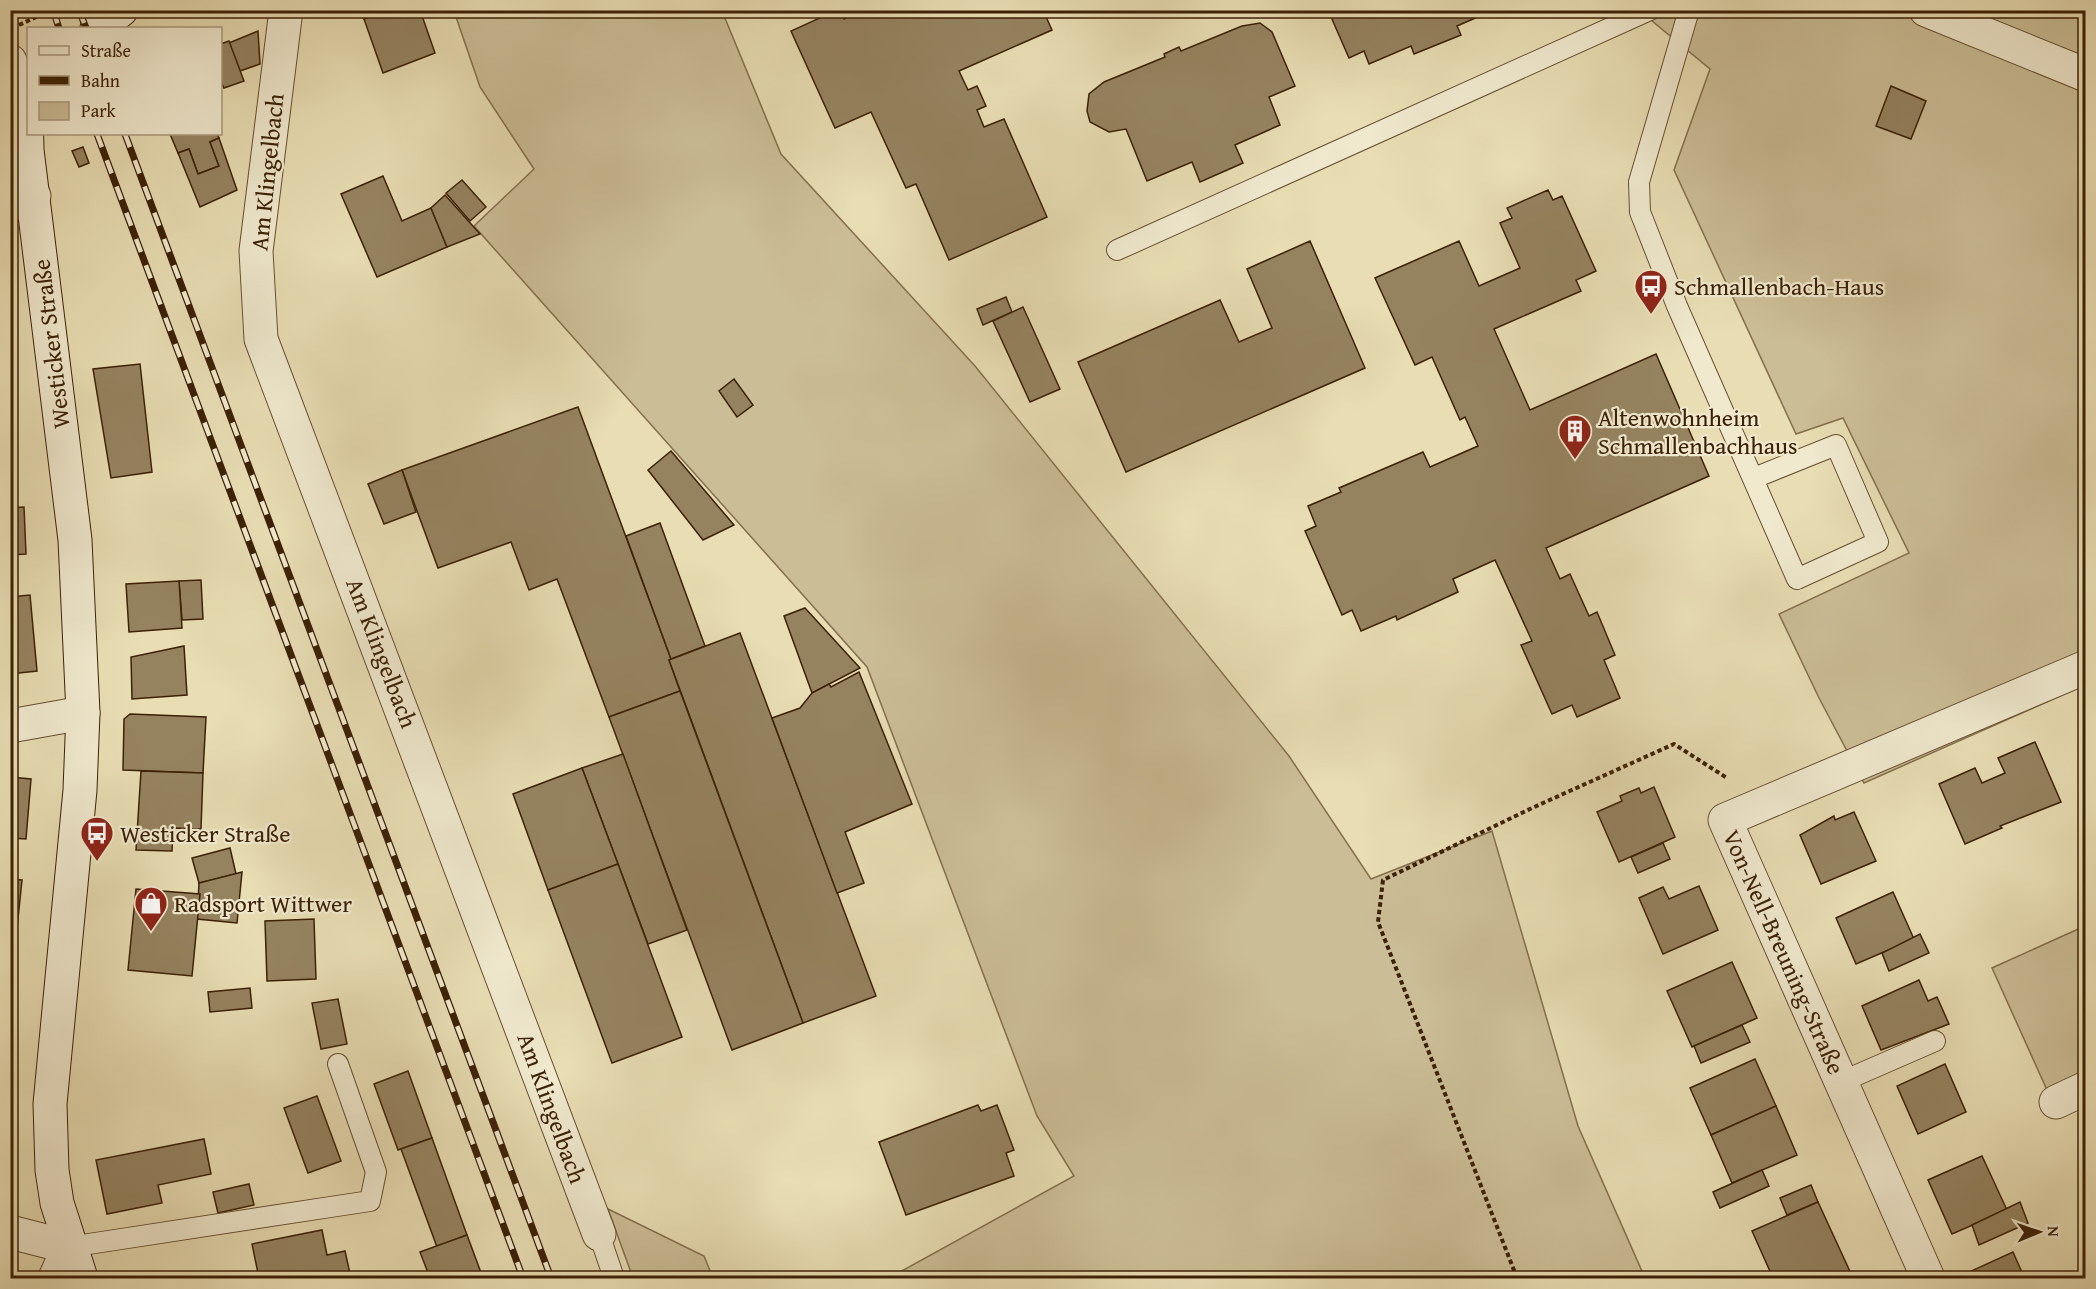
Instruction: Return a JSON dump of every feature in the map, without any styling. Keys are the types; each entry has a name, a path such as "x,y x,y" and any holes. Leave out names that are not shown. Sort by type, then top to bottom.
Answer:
{"street":[{"path":"98,27 121,10"},
{"name":"Am Klingelbach","path":"286,10 256,251 261,339 599,1234"},
{"path":"1926,10 2085,75"},
{"name":"Westicker Straße","path":"10,61 27,109 22,201 75,540 83,713 80,790 50,1104 52,1170 69,1247 81,1278"},
{"name":"Von-Nell-Breuning-Straße","path":"1928,1278 1725,819 2085,667"},
{"path":"10,726 83,713"},
{"path":"2056,1101 2085,1088"},
{"path":"10,1232 69,1247 55,1278"}],"lane":[{"path":"1117,250 1650,10"},
{"path":"1689,10 1639,182 1640,212 1677,306 1797,579 1878,542 1836,445 1754,478"},
{"path":"1841,1082 1935,1041"},
{"path":"69,1247 370,1201 376,1172 338,1064"},
{"name":"Am Klingelbach","path":"599,1234 614,1278"}],"path":[{"path":"10,29 51,10"},
{"path":"1517,1278 1378,922 1383,880 1532,808 1674,744 1766,802"}],"green space":[{"path":"454,11 722,11 781,154 975,366 1289,756 1371,879 1492,831 1578,1126 1645,1278 889,1278 1074,1176 1037,1116 867,667 474,226 534,169 480,87"},
{"path":"1640,11 2085,11 2085,685 1864,783 1819,698 1779,614 1909,553 1843,418 1796,434 1674,170 1710,69"},
{"path":"2085,926 2085,1073 2047,1090 1992,968"},
{"path":"608,1209 704,1256 713,1278 633,1278"}],"building":[{"path":"360,10 389,10 364,19"},
{"path":"389,10 420,10 435,53 383,73 364,19"},
{"path":"840,10 844,19 862,10 1043,10 1052,30 959,71 968,90 977,86 986,106 977,110 984,127 1004,119 1047,217 949,260 916,184 906,188 871,112 835,128 791,31"},
{"path":"1328,10 1478,10 1480,16 1457,26 1461,35 1414,54 1411,46 1369,64 1364,51 1349,58"},
{"path":"1260,23 1272,32 1295,86 1269,97 1280,125 1235,145 1243,163 1200,182 1192,162 1147,181 1126,129 1109,132 1090,122 1087,111 1089,94 1104,82 1165,57 1164,54 1179,47 1181,51 1242,26"},
{"path":"258,31 260,64 240,71 229,43"},
{"path":"229,41 244,81 224,88 222,84 222,43"},
{"path":"1891,86 1926,101 1911,139 1876,126"},
{"path":"170,135 218,135 219,138 210,142 219,166 198,174 189,149 178,153"},
{"path":"219,138 237,190 200,207 178,153 189,149 198,174 219,166 210,142"},
{"path":"83,147 89,163 79,167 72,151"},
{"path":"383,176 402,221 431,208 447,247 377,277 341,194"},
{"path":"462,180 486,207 470,221 446,193"},
{"name":"Altenwohnheim Schmallenbachhaus","path":"1548,190 1553,200 1562,196 1596,271 1576,280 1581,291 1494,329 1530,410 1656,354 1709,476 1546,548 1560,579 1570,574 1589,616 1597,612 1615,655 1604,660 1620,698 1577,717 1572,705 1552,714 1521,645 1532,641 1495,560 1453,579 1458,592 1397,620 1396,616 1361,631 1352,610 1342,615 1305,531 1316,526 1308,506 1341,492 1339,488 1423,452 1430,467 1478,446 1465,417 1460,420 1432,357 1415,365 1375,278 1459,241 1479,286 1520,268 1500,223 1512,218 1507,208"},
{"path":"445,195 480,234 447,247 431,208"},
{"path":"1310,241 1365,368 1126,472 1078,362 1220,300 1239,342 1272,328 1247,269"},
{"path":"1006,297 1012,312 983,325 977,309"},
{"path":"1023,307 1060,389 1030,402 993,321"},
{"path":"140,364 152,472 111,478 93,369"},
{"path":"734,379 753,405 737,417 719,391"},
{"path":"578,407 671,659 669,660 680,691 609,717 557,579 529,590 511,542 438,568 402,470"},
{"path":"10,425 14,425 17,442 10,447"},
{"path":"671,451 734,525 703,540 648,470"},
{"path":"402,470 416,512 384,524 368,484"},
{"path":"24,507 26,554 10,555 10,508"},
{"path":"660,523 705,646 671,659 626,536"},
{"path":"201,580 203,619 182,620 179,581"},
{"path":"179,581 182,628 129,632 126,584"},
{"path":"30,595 37,671 10,674 10,597"},
{"path":"805,608 860,668 812,693 784,616"},
{"path":"740,633 876,996 803,1023 669,660"},
{"path":"184,646 187,695 132,699 131,657"},
{"path":"859,672 912,804 845,832 864,883 837,893 772,718 800,708 812,693 829,684 831,687"},
{"path":"680,691 803,1023 732,1050 609,717"},
{"path":"130,714 206,717 203,773 123,770 124,719"},
{"path":"2035,742 2061,802 2000,826 2002,828 1965,844 1939,784 1975,768 1982,783 2005,773 1998,758"},
{"path":"623,754 687,930 648,944 582,768"},
{"path":"582,768 618,864 548,890 513,794"},
{"path":"141,771 203,773 201,829 173,828 172,851 136,850"},
{"path":"10,777 31,779 26,839 10,838"},
{"path":"1654,787 1675,837 1619,862 1597,812 1622,801 1620,796 1639,788 1641,793"},
{"path":"1854,812 1876,861 1821,884 1800,835 1834,816 1835,820"},
{"path":"1663,843 1670,859 1638,873 1631,857"},
{"path":"230,848 236,874 199,883 192,858"},
{"path":"618,864 682,1037 612,1063 548,890"},
{"path":"242,872 237,923 197,919 199,883"},
{"path":"10,879 22,880 16,938 10,937"},
{"path":"1699,886 1718,930 1663,954 1639,898 1663,887 1669,899"},
{"path":"136,889 200,894 192,976 128,970"},
{"path":"1893,892 1914,939 1856,964 1836,918"},
{"path":"314,919 316,979 267,981 265,921"},
{"path":"1920,934 1929,953 1889,971 1882,953"},
{"path":"1732,962 1757,1018 1692,1047 1667,991"},
{"path":"1919,980 1928,1001 1937,997 1949,1024 1881,1050 1862,1006"},
{"path":"250,988 252,1008 210,1012 208,992"},
{"path":"338,999 347,1044 321,1049 312,1003"},
{"path":"1742,1025 1750,1042 1701,1063 1694,1046"},
{"path":"1755,1059 1776,1106 1711,1135 1690,1088"},
{"path":"1945,1064 1966,1112 1918,1134 1897,1086"},
{"path":"408,1071 432,1138 398,1150 374,1084"},
{"path":"317,1096 341,1161 308,1173 284,1108"},
{"path":"978,1105 981,1111 997,1105 1014,1150 1006,1153 1014,1176 906,1215 879,1142"},
{"path":"1776,1106 1797,1155 1732,1183 1711,1135"},
{"path":"432,1138 467,1235 437,1247 401,1149"},
{"path":"204,1139 211,1174 158,1185 162,1203 107,1214 96,1160"},
{"path":"1982,1156 2007,1210 1952,1234 1928,1180"},
{"path":"1762,1170 1769,1186 1720,1208 1713,1192"},
{"path":"249,1184 254,1205 218,1213 213,1192"},
{"path":"1811,1185 1818,1202 1787,1215 1780,1198"},
{"path":"1818,1202 1853,1278 1773,1278 1752,1231"},
{"path":"2020,1202 2028,1223 1979,1245 1972,1225"},
{"path":"322,1230 327,1255 345,1251 351,1278 259,1278 252,1244"},
{"path":"467,1235 483,1278 430,1278 420,1252"},
{"path":"2013,1252 2024,1277 2031,1274 2033,1278 1972,1278 1969,1272"}],"railway":[{"path":"53,10 59,27"},
{"path":"79,10 86,27"},
{"path":"97,135 523,1278"},
{"path":"125,135 551,1278"}],"place":[{"name":"Schmallenbach-Haus","path":"1651,315"},
{"name":"Altenwohnheim Schmallenbachhaus","path":"1575,460"},
{"name":"Westicker Straße","path":"97,862"},
{"name":"Radsport Wittwer","path":"151,932"}]}
